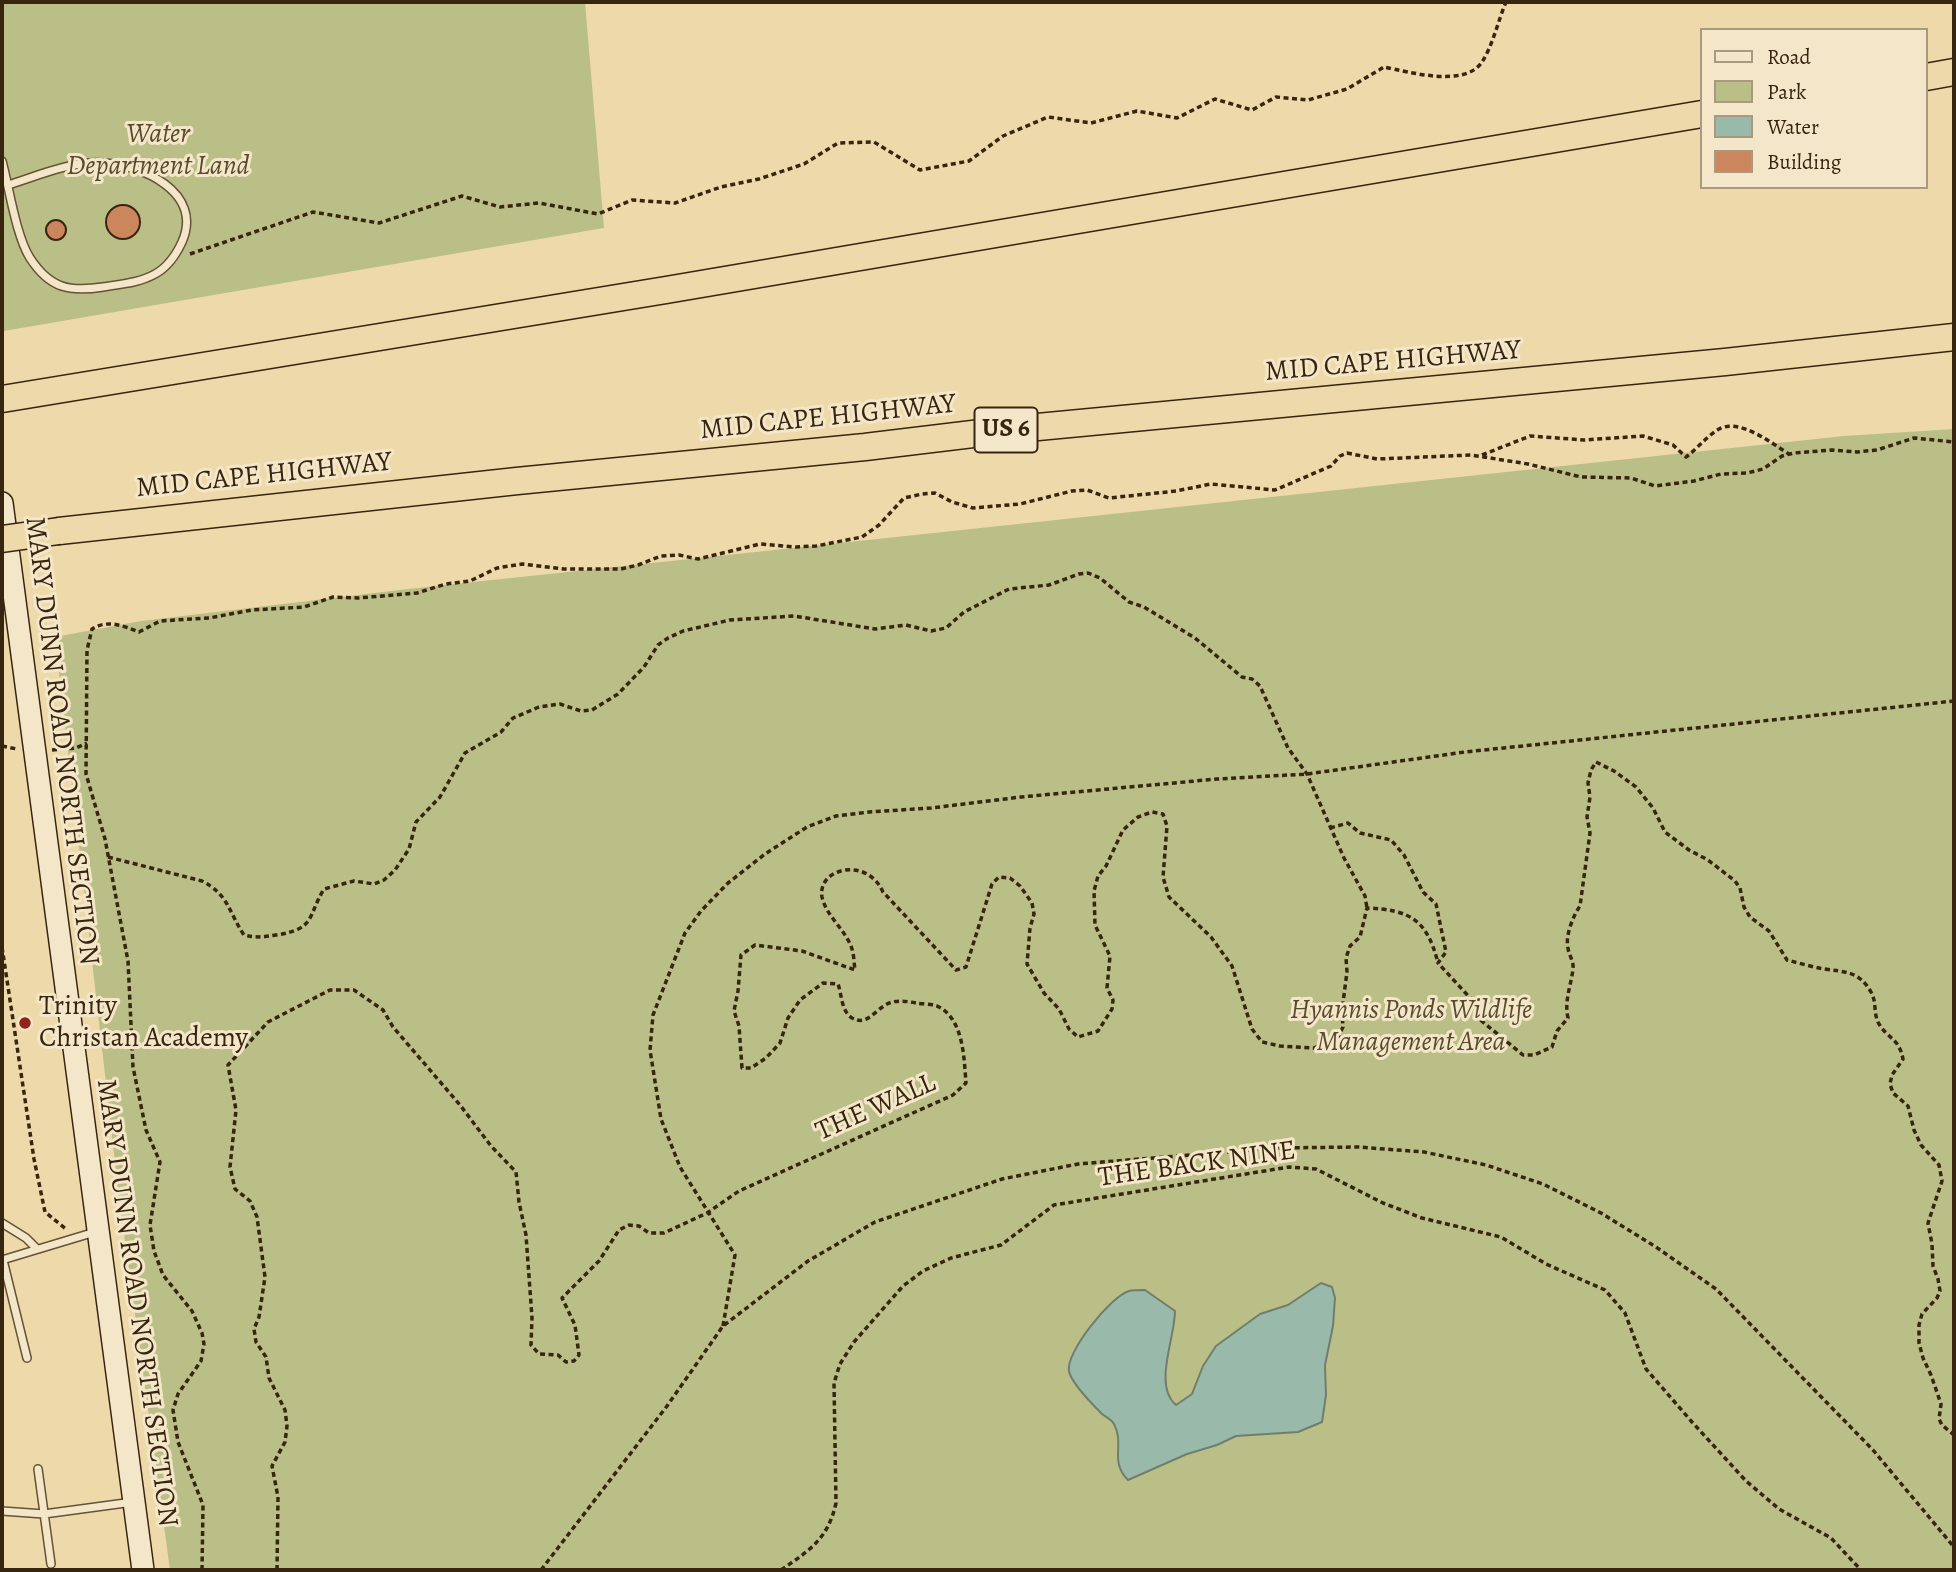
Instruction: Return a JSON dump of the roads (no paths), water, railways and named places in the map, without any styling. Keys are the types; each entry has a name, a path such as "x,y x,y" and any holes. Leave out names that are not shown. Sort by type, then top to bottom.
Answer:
{"highway":[{"path":"1928,77 1954,72"},
{"path":"2,399 1700,114"},
{"name":"MID CAPE HIGHWAY","path":"2,540 59,531 1006,430 1711,363 1954,337"}],"street":[{"name":"MARY DUNN ROAD NORTH SECTION","path":"2,503 34,751 88,1234 134,1502 143,1570"}],"lane":[{"path":"2,160 8,185 29,257 58,286 68,290 87,289 137,281 158,273 174,257 184,237 184,208 168,185 139,169 120,164 90,163 8,185"},
{"path":"2,1223 26,1238 37,1249"},
{"path":"27,1358 2,1260 88,1234"},
{"path":"38,1469 51,1564"},
{"path":"2,1511 44,1514 134,1502"}],"water":[{"path":"1321,1283 1332,1287 1335,1298 1333,1326 1325,1365 1326,1395 1322,1422 1298,1432 1236,1436 1128,1480 1119,1466 1118,1439 1114,1424 1083,1394 1069,1371 1081,1339 1111,1303 1129,1291 1145,1290 1175,1311 1166,1386 1169,1397 1176,1405 1192,1394 1203,1366 1216,1346 1260,1314 1288,1305"}],"place":[{"name":"Trinity Christan Academy","path":"25,1023"}],"park label":[{"name":"Water Department Land","path":"158,151"},
{"name":"Hyannis Ponds Wildlife Management Area","path":"1411,1027"}]}
